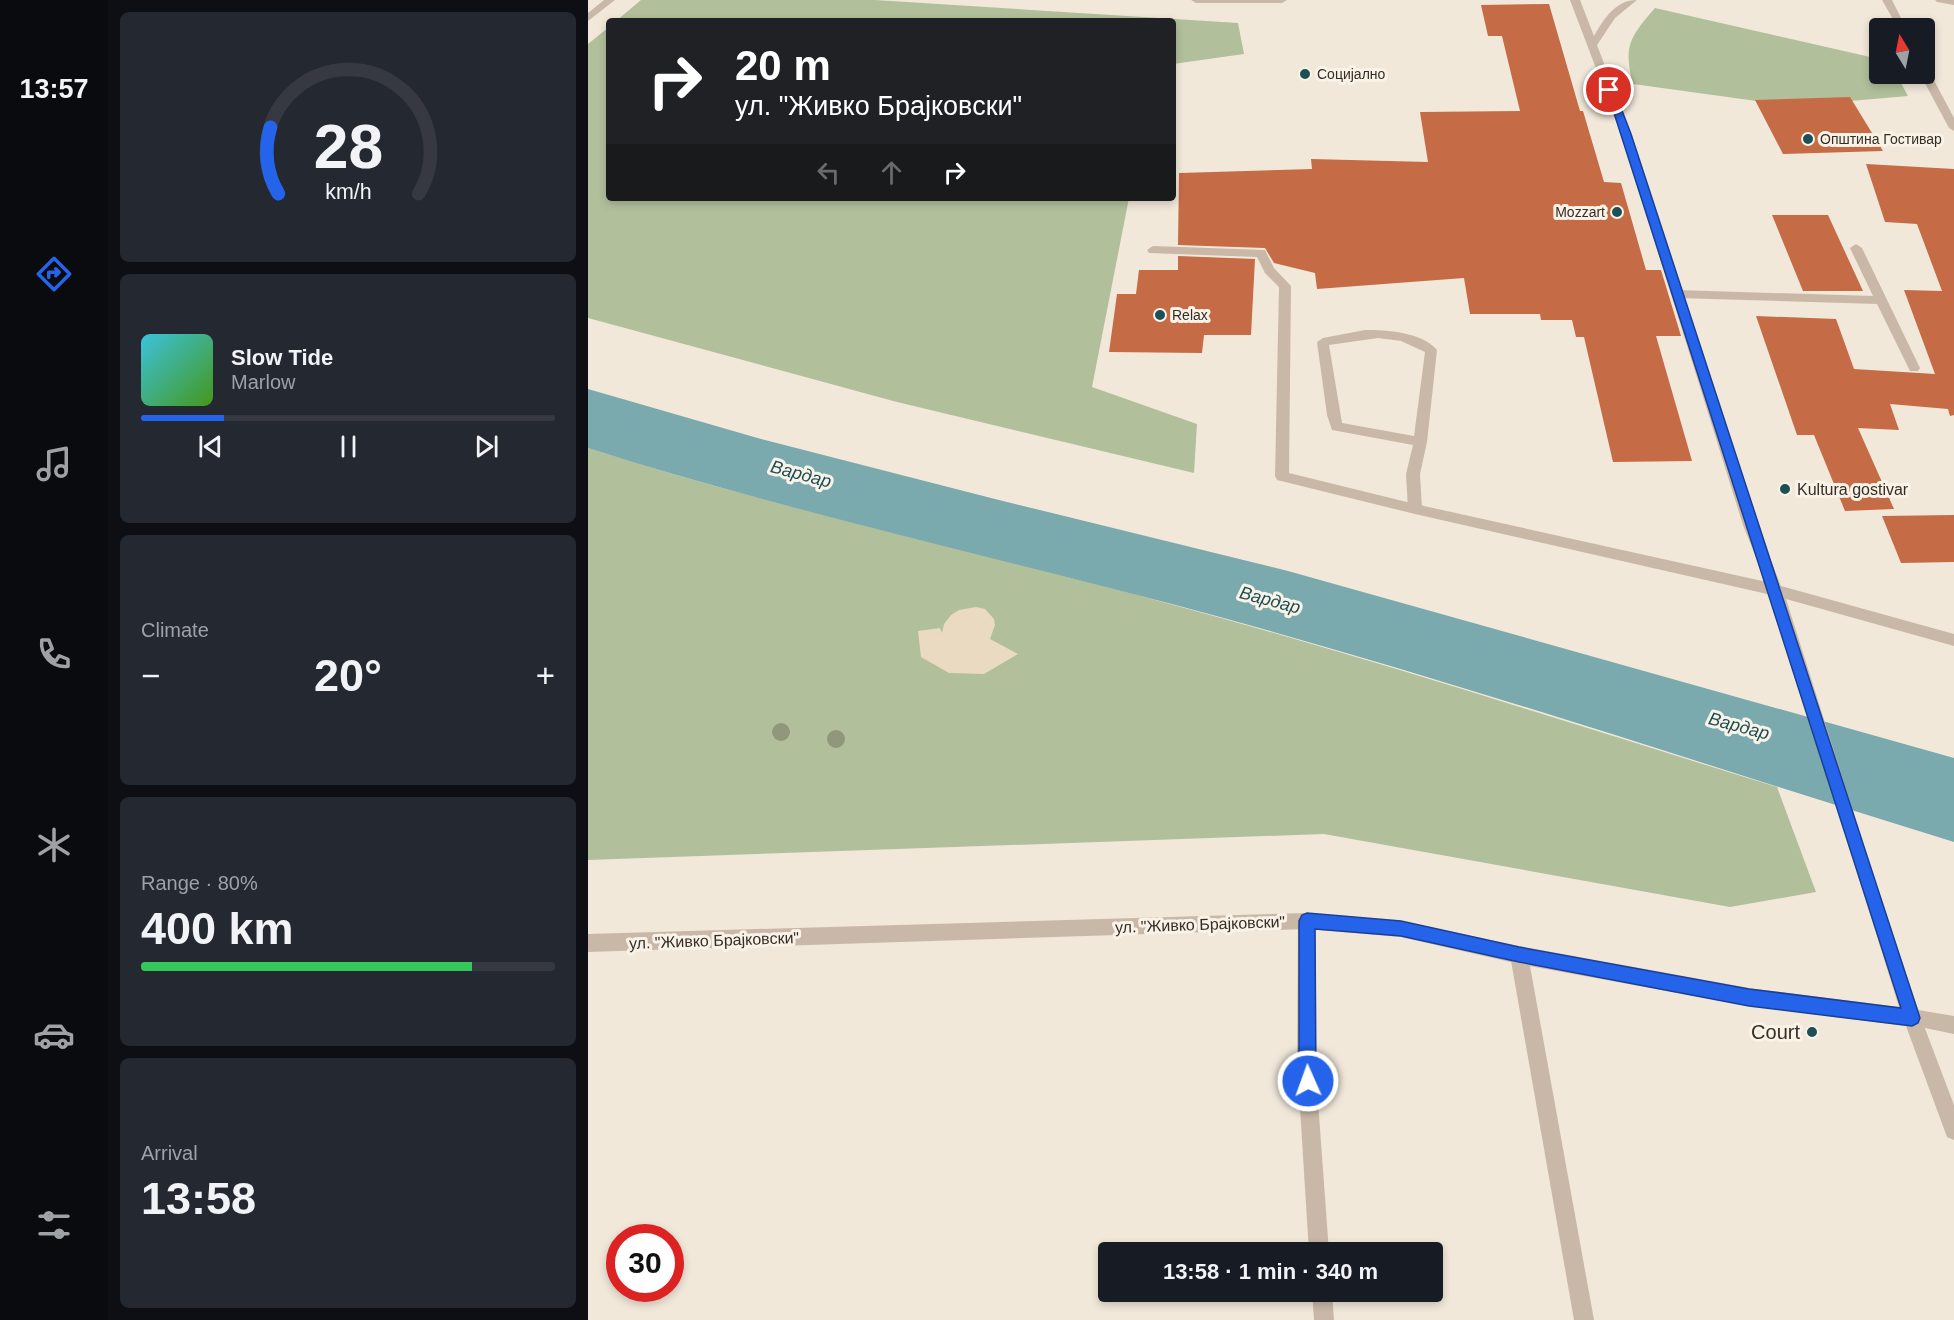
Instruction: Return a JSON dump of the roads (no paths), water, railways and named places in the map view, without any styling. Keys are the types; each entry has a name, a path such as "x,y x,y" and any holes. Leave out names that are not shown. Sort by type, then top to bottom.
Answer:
{"street":[{"path":"588,18 610,0"},
{"path":"1196,0 1282,0"},
{"path":"1575,0 1626,134 1750,525 1776,590 1912,1018 1954,1130"},
{"path":"1592,46 1611,16 1632,0"},
{"path":"1887,0 1897,18"},
{"path":"1940,0 1954,2"},
{"path":"1931,84 1954,128"},
{"path":"1856,248 1914,368"},
{"path":"1153,250 1261,253 1269,270 1285,286 1282,476 1415,509 1776,590 1954,640"},
{"path":"1677,294 1882,300"},
{"path":"1415,509 1413,474 1420,442 1431,350 1411,339 1384,333 1323,342 1337,427 1420,442"},
{"path":"1307,921 1306,1060 1318,1242"},
{"name":"ул. \"Живко Брајковски\"","path":"588,943 1307,921 1401,929 1519,955 1749,998 1954,1025"},
{"path":"1519,955 1584,1320"},
{"path":"1323,1302 1324,1320"}],"water":[{"name":"Вардар","path":"588,389 761,439 1288,571 1954,758 1954,842 1365,658 1096,584 732,491 588,448"}],"place":[{"name":"Социјално","path":"1305,74"},
{"name":"Општина Гостивар","path":"1808,139"},
{"name":"Mozzart","path":"1617,212"},
{"name":"Relax","path":"1160,315"},
{"name":"Kultura gostivar","path":"1785,489"},
{"name":"Court","path":"1812,1032"}]}
